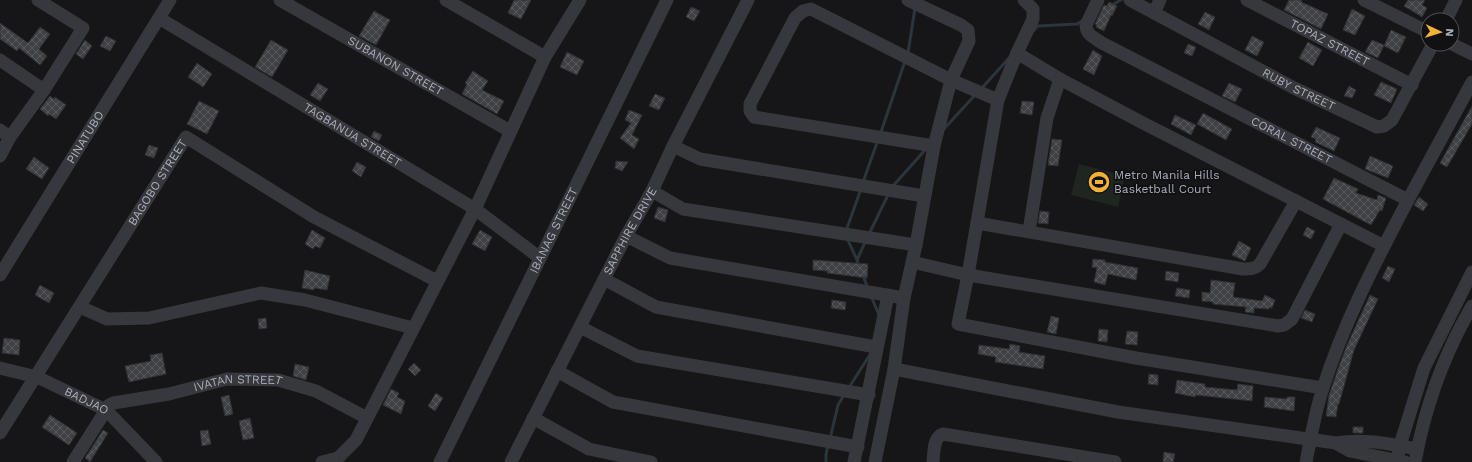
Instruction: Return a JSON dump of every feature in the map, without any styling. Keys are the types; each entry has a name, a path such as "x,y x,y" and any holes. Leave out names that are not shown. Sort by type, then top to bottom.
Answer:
{"street":[{"path":"0,156 5,133 44,90 83,28 38,0"},
{"name":"PINATUBO","path":"0,275 170,0"},
{"name":"SUBANON STREET","path":"280,0 510,131"},
{"path":"446,0 544,57"},
{"path":"322,462 338,458 356,440 475,209 544,57 579,0"},
{"name":"IBANAG STREET","path":"440,462 667,0"},
{"name":"SAPPHIRE DRIVE","path":"511,462 626,236 652,190 748,0"},
{"path":"875,462 894,369 904,298 916,245 934,146 951,80 969,41 968,30 961,25 908,0"},
{"path":"1024,0 1033,9 1033,19 1017,53 998,100 968,275 958,324 1136,358 1323,388"},
{"name":"CORAL STREET","path":"1098,0 1086,28 1087,32 1102,43 1408,200"},
{"name":"RUBY STREET","path":"1130,0 1294,88 1377,127 1384,126 1392,120 1429,52"},
{"path":"1154,12 1160,0"},
{"name":"TOPAZ STREET","path":"1247,0 1412,85"},
{"path":"1364,0 1420,28"},
{"path":"1450,12 1456,0"},
{"path":"934,146 754,117 750,111 750,104 794,18 803,11 811,9 951,80 998,100"},
{"name":"TAGBANUA STREET","path":"159,18 475,209 540,258"},
{"path":"1460,48 1472,54"},
{"path":"1017,53 1060,79 1141,122 1384,246"},
{"path":"0,60 44,90"},
{"path":"1029,231 1047,118 1060,79"},
{"path":"1306,462 1323,388 1350,317 1384,246 1472,82"},
{"name":"BAGOBO STREET","path":"0,433 37,377 186,137 314,217 437,281"},
{"path":"673,146 700,159 924,196"},
{"path":"652,190 683,209 916,245"},
{"path":"977,223 1243,269 1251,269 1260,264 1296,201"},
{"path":"912,262 968,275 1278,326 1284,325 1292,319 1341,224"},
{"path":"626,236 670,258 904,298"},
{"path":"1336,444 1350,451 1400,461 1400,446 1424,368 1472,272"},
{"path":"604,279 656,307 876,347"},
{"path":"80,307 107,319 149,318 261,293 305,300 413,328"},
{"path":"854,462 869,395 876,347 888,295"},
{"path":"1415,462 1417,449 1438,375 1460,326 1472,306"},
{"path":"580,327 637,356 869,395"},
{"name":"BADJAO","path":"0,368 37,377 106,410 156,462"},
{"path":"894,369 1118,412 1336,444 1355,441 1417,449"},
{"path":"557,371 613,402 858,447"},
{"name":"IVATAN STREET","path":"106,410 109,405 113,403 169,394 227,380 278,380 316,391 367,418"},
{"path":"73,462 106,410"},
{"path":"533,418 589,449 651,462"},
{"path":"933,462 936,440 939,435 944,434 1115,462"}],"shaded area":[{"name":"Metro Manila Hills Basketball Court","path":"1079,164 1125,176 1118,207 1071,195"}],"building":[{"path":"514,0 531,0 521,19 508,13"},
{"path":"1289,0 1302,0 1301,2 1328,14 1321,29 1284,10"},
{"path":"1408,0 1425,0 1422,5 1427,8 1425,12 1420,12 1420,16 1404,6"},
{"path":"1109,2 1117,6 1104,31 1096,27 1097,25 1095,24 1104,5 1107,6"},
{"path":"691,7 700,11 694,21 686,17"},
{"path":"1352,9 1365,16 1355,35 1343,30"},
{"path":"374,11 390,20 376,45 359,36"},
{"path":"1205,12 1215,17 1209,30 1198,24"},
{"path":"0,23 28,43 40,27 50,34 39,49 47,56 40,65 19,48 17,51 0,39"},
{"path":"1391,30 1406,37 1398,53 1384,46"},
{"path":"106,36 116,41 110,51 100,46"},
{"path":"1252,36 1264,42 1257,56 1245,50"},
{"path":"85,40 92,46 83,59 76,54"},
{"path":"271,40 288,50 272,77 255,67"},
{"path":"1372,40 1384,45 1378,58 1365,52"},
{"path":"1308,42 1322,50 1313,66 1299,58"},
{"path":"1188,44 1196,47 1192,56 1184,53"},
{"path":"1093,50 1102,56 1094,75 1083,69"},
{"path":"567,52 584,61 577,75 560,67"},
{"path":"197,63 212,74 203,87 188,77"},
{"path":"473,71 488,81 482,90 504,101 497,114 462,94 467,84 465,83"},
{"path":"1381,82 1397,89 1391,103 1374,95"},
{"path":"318,83 328,89 320,101 310,95"},
{"path":"1229,83 1242,89 1235,102 1222,96"},
{"path":"1349,86 1356,90 1352,98 1344,96"},
{"path":"655,94 665,98 659,110 649,106"},
{"path":"50,96 54,99 55,97 66,105 56,119 49,114 48,116 40,109"},
{"path":"199,101 219,111 207,134 187,124"},
{"path":"1022,101 1034,102 1032,115 1020,113"},
{"path":"1472,106 1472,124 1447,167 1440,163"},
{"path":"629,110 642,115 632,135 639,139 634,149 620,138 631,123 625,120"},
{"path":"1203,113 1232,129 1226,140 1197,124"},
{"path":"1175,115 1196,125 1191,135 1171,124"},
{"path":"1316,127 1340,138 1334,151 1315,142 1316,139 1311,137"},
{"path":"374,131 382,135 379,141 371,137"},
{"path":"1052,139 1062,140 1058,166 1048,165"},
{"path":"149,145 158,148 154,158 145,155"},
{"path":"1370,156 1393,166 1388,178 1365,169"},
{"path":"34,157 49,168 42,179 26,169"},
{"path":"616,161 628,162 622,171 615,168"},
{"path":"357,162 366,167 361,177 352,171"},
{"path":"1334,178 1358,189 1356,193 1377,200 1378,195 1386,198 1382,211 1380,210 1371,225 1323,199"},
{"path":"1419,197 1428,204 1423,211 1414,205"},
{"path":"658,207 668,210 665,222 654,218"},
{"path":"1040,211 1049,212 1048,224 1038,223"},
{"path":"1307,227 1315,231 1311,239 1303,235"},
{"path":"312,230 325,238 320,248 315,246 313,249 305,244"},
{"path":"480,230 492,237 485,251 472,244"},
{"path":"1239,241 1251,248 1245,261 1232,255"},
{"path":"1093,259 1105,260 1105,262 1138,268 1136,280 1108,274 1105,285 1094,282 1097,268 1092,267"},
{"path":"813,260 868,264 867,278 813,270"},
{"path":"1388,266 1395,269 1389,282 1382,278"},
{"path":"305,270 330,276 327,290 302,288"},
{"path":"1166,271 1179,273 1178,282 1165,280"},
{"path":"1211,280 1235,283 1233,297 1262,301 1265,295 1275,300 1272,308 1254,308 1254,313 1245,312 1246,307 1213,304 1213,302 1202,301 1202,292 1210,293"},
{"path":"40,285 54,293 49,303 35,295"},
{"path":"1177,288 1190,290 1189,298 1175,296"},
{"path":"1370,295 1378,299 1354,350 1338,404 1336,417 1326,416 1329,395 1339,366"},
{"path":"832,300 846,302 845,310 831,308"},
{"path":"1305,310 1315,314 1312,322 1301,318"},
{"path":"1051,316 1059,318 1056,334 1047,332"},
{"path":"266,318 267,328 259,329 258,319"},
{"path":"1099,329 1108,330 1107,342 1098,341"},
{"path":"1127,331 1138,332 1137,345 1125,344"},
{"path":"4,338 20,340 19,355 2,353"},
{"path":"1010,344 1020,346 1019,352 1045,356 1043,369 995,362 996,357 978,354 979,345 1009,349"},
{"path":"162,353 166,374 129,382 125,366 151,361 150,355"},
{"path":"414,363 421,370 415,376 408,369"},
{"path":"295,364 309,367 306,380 293,376"},
{"path":"1149,374 1158,375 1158,385 1148,384"},
{"path":"1177,380 1205,384 1205,387 1237,390 1238,384 1253,386 1252,401 1196,395 1195,397 1175,393"},
{"path":"391,389 399,393 397,397 405,401 401,414 383,405"},
{"path":"436,393 443,398 435,411 428,406"},
{"path":"229,395 233,414 225,416 221,397"},
{"path":"1265,397 1287,399 1287,397 1295,397 1294,411 1264,407"},
{"path":"50,415 77,433 69,445 42,427"},
{"path":"250,418 254,438 243,440 239,421"},
{"path":"1353,427 1363,427 1363,433 1353,433"},
{"path":"103,430 108,433 90,462 85,458"},
{"path":"208,430 211,444 202,446 200,431"},
{"path":"1164,452 1175,454 1173,462 1163,462"}],"waterway":[{"path":"1110,6 1121,0"},
{"path":"908,53 915,8"},
{"path":"1033,31 1038,26 1077,24 1082,21"},
{"path":"981,89 1009,58"},
{"path":"880,135 905,61"},
{"path":"943,130 975,95"},
{"path":"863,182 878,140"},
{"path":"892,187 926,149"},
{"path":"846,231 861,189"},
{"path":"869,234 889,193"},
{"path":"847,238 857,260"},
{"path":"859,266 857,260 866,240"},
{"path":"863,275 868,289"},
{"path":"871,296 879,315"},
{"path":"848,389 871,353"},
{"path":"830,439 838,405 844,395"},
{"path":"826,462 828,444"}],"place":[{"name":"Metro Manila Hills Basketball Court","path":"1099,182"}]}
